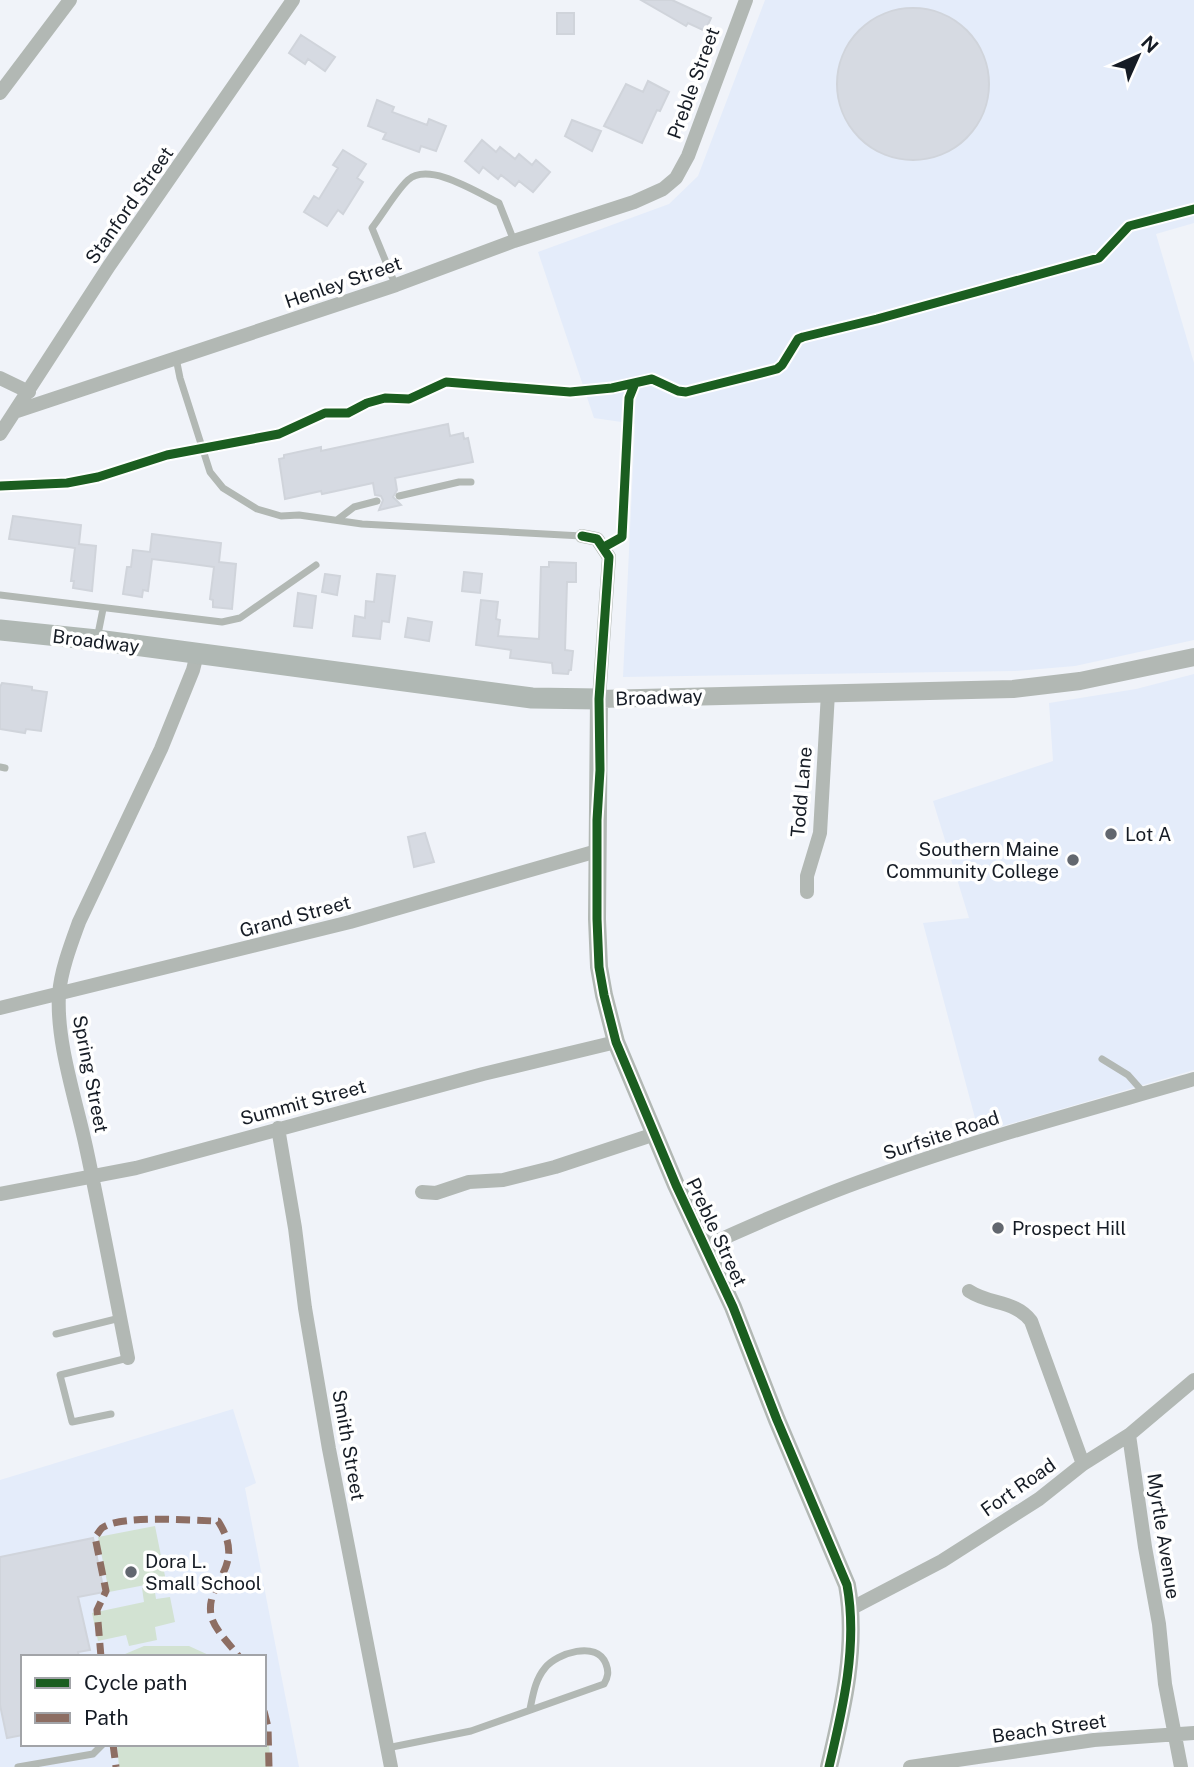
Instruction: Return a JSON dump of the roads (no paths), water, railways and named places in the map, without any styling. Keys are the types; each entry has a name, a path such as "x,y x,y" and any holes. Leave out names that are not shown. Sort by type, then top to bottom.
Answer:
{"main road":[{"name":"Broadway","path":"0,630 97,640 532,698 599,699"}],"street":[{"path":"0,93 70,0"},
{"name":"Stanford Street","path":"0,434 109,266 293,0"},
{"name":"Preble Street","path":"676,178 688,156 746,0"},
{"name":"Henley Street","path":"17,411 396,285 514,241 634,202 663,189 676,178"},
{"path":"0,378 29,392"},
{"path":"582,536 597,539 609,557 599,699"},
{"name":"Spring Street","path":"128,1358 61,1028 59,993 79,922 161,749 197,654"},
{"name":"Broadway","path":"599,699 1035,687 1080,681 1194,657"},
{"name":"Todd Lane","path":"807,892 807,876 820,833 828,693"},
{"name":"Preble Street","path":"599,699 597,851 600,967 604,995 616,1042 706,1246 847,1585 852,1608 848,1674 829,1767"},
{"name":"Grand Street","path":"0,1008 350,922 597,851"},
{"name":"Summit Street","path":"0,1194 136,1168 483,1074 616,1042"},
{"name":"Surfsite Road","path":"706,1246 804,1203 873,1177 1194,1079"},
{"name":"Smith Street","path":"278,1128 329,1449 391,1767"},
{"path":"422,1192 436,1193 469,1182 503,1180 555,1167 655,1134"},
{"path":"969,1291 981,1299 1012,1305 1024,1312 1031,1321 1083,1464"},
{"name":"Fort Road","path":"852,1608 963,1547 1039,1499 1083,1464 1129,1435 1194,1380"},
{"name":"Myrtle Avenue","path":"1129,1435 1181,1767"},
{"name":"Beach Street","path":"910,1767 1094,1740 1194,1733"}],"lane":[{"path":"396,285 372,228 409,180 421,173 436,174 499,203 514,241"},
{"path":"176,357 180,378 210,472 223,488 257,509 281,516 299,515 362,524 582,536"},
{"path":"399,496 459,482 471,482"},
{"path":"337,520 354,507 377,500"},
{"path":"0,595 222,622 240,618 316,565"},
{"path":"97,640 103,609"},
{"path":"1102,1059 1128,1075 1145,1093"},
{"path":"56,1334 120,1318"},
{"path":"111,1414 72,1422 60,1375 128,1358"},
{"path":"387,1748 471,1731 604,1684 609,1670 605,1659 599,1653 589,1650 555,1659 547,1665 536,1684 530,1709"},
{"path":"18,1767 93,1754 101,1746"}],"place":[{"name":"Lot A","path":"1111,834"},
{"name":"Southern Maine Community College","path":"1073,860"},
{"name":"Prospect Hill","path":"998,1228"},
{"name":"Dora L. Small School","path":"131,1572"}]}
